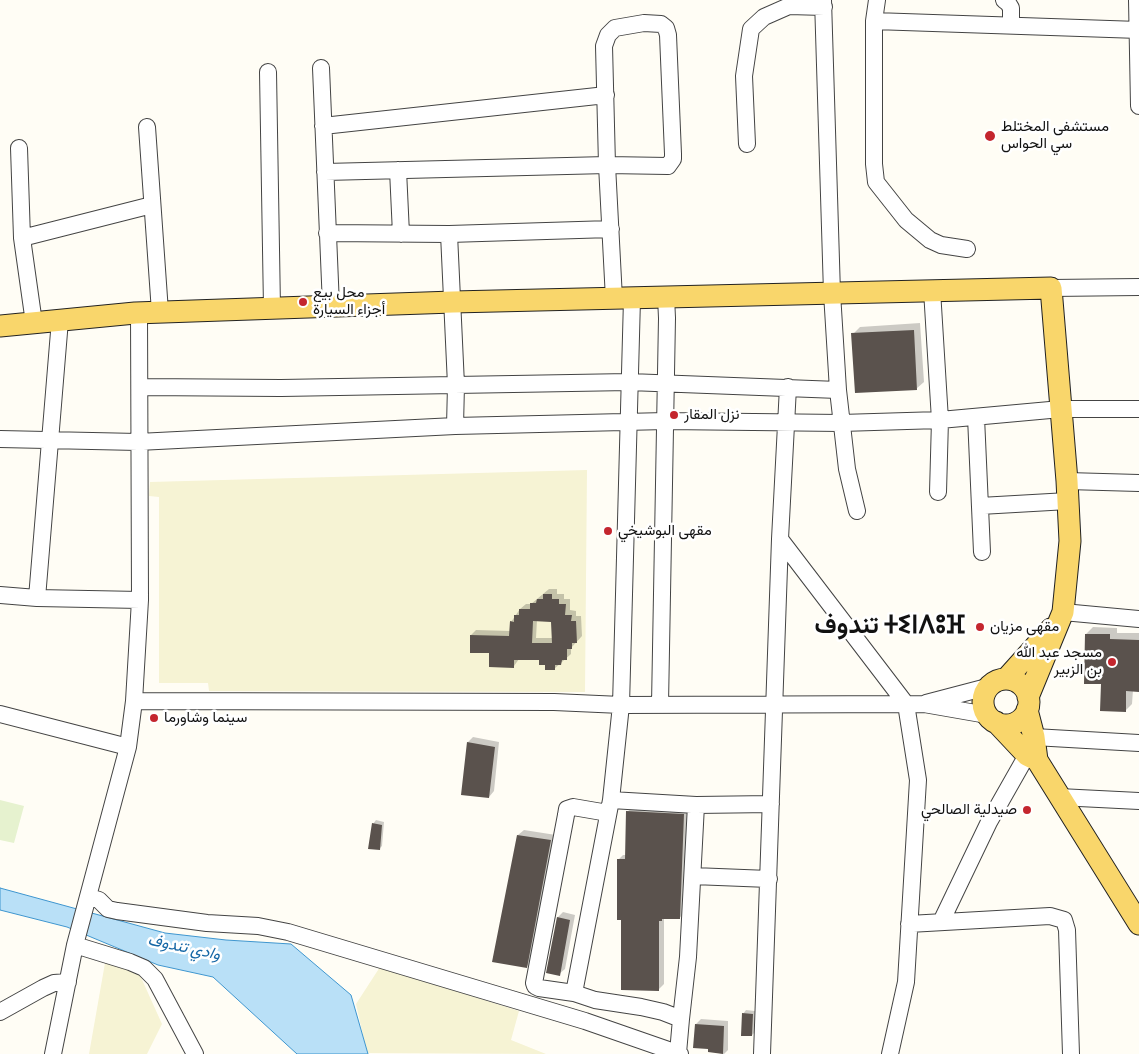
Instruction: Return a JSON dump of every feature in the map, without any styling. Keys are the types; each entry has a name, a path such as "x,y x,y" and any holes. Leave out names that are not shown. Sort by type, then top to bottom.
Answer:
{"main road":[{"path":"0,326 150,312 453,302 1052,288 1068,491 1070,541 1061,616 1024,716 1011,724 1003,724 992,719"},
{"path":"1061,616 982,701 984,709 992,719 1033,751 1059,797 1139,924"},
{"path":"997,683 1018,682 1023,686 1028,704 1033,751"}],"street":[{"path":"877,0 874,21 874,164 876,182 906,220 930,240 941,245 967,249"},
{"path":"1004,0 1011,8 1011,24"},
{"path":"1137,0 1139,106"},
{"path":"747,144 744,76 751,29 764,17 789,6 824,4 832,293 838,390 847,469 857,511"},
{"path":"874,21 1011,24 1138,30"},
{"path":"325,172 607,165 668,166 672,163 673,154 666,28 661,24 644,23 615,28 608,34 604,46 607,165 611,228 623,299 629,382 621,704 610,807 574,993"},
{"path":"321,68 331,306"},
{"path":"268,72 272,308"},
{"path":"323,126 606,95"},
{"path":"53,1054 75,945 128,747 134,700 140,600 138,442 140,387 150,312 152,205 147,127"},
{"path":"19,148 22,238 34,323"},
{"path":"398,170 400,234"},
{"path":"22,238 152,205"},
{"path":"328,233 449,234 611,228"},
{"path":"449,234 456,385 454,426"},
{"path":"1052,288 1139,287"},
{"path":"932,290 940,420 938,492"},
{"path":"660,704 666,421 666,297"},
{"path":"37,598 60,320"},
{"path":"140,387 281,388 629,382 838,390"},
{"path":"762,1054 780,539 788,387"},
{"path":"0,439 138,442 454,426 666,421 787,424 841,423 940,420 1061,410 1139,409"},
{"path":"976,417 982,552"},
{"path":"980,506 1068,491 1139,483"},
{"path":"780,539 906,704 918,780 906,982 890,1054"},
{"path":"0,595 37,598 140,600"},
{"path":"1061,616 1139,619"},
{"path":"924,704 997,683"},
{"path":"134,700 621,704 924,704 992,719"},
{"path":"0,714 128,747"},
{"path":"942,922 989,822 1033,751 1139,743"},
{"path":"1059,797 1139,801"},
{"path":"681,1019 663,1012 641,1007 595,1000 574,993 535,986 534,983 567,809 573,807 771,804"},
{"path":"89,896 99,900 108,909 117,911 258,926 288,932 585,1021 679,1054 688,956 696,805"},
{"path":"693,876 768,879"},
{"path":"910,924 1050,916 1064,920 1067,930 1071,1054"},
{"path":"75,945 144,968 155,979 196,1054"},
{"path":"0,1012 54,983 68,982"}],"shaded area":[{"path":"587,470 585,692 209,691 208,683 159,683 159,497 149,496 150,482"},
{"path":"105,963 139,973 162,1024 147,1054 89,1054"},
{"path":"380,967 519,1011 511,1040 546,1054 367,1053 356,1004"}],"green space":[{"path":"0,800 24,806 14,843 0,840"}],"water":[{"name":"وادي تندوف","path":"0,888 165,933 226,940 291,944 351,995 368,1054 297,1054 213,977 158,965 67,927 0,910"}],"building":[{"path":"914,330 917,390 855,393 851,333"},
{"path":"543,594 552,594 552,599 559,599 559,604 566,604 565,615 572,615 571,621 576,621 577,643 572,643 572,649 567,649 567,660 562,660 561,665 555,665 555,670 545,670 545,665 539,665 539,660 514,660 514,668 489,667 489,653 470,653 470,635 509,636 510,621 514,622 514,615 519,615 519,609 530,609 530,603 536,603 537,599 543,599","holes":["533,621 551,622 552,643 532,643"]},
{"name":"مسجد عبد الله بن الزبير","path":"1085,634 1110,634 1110,639 1139,640 1139,692 1126,691 1126,712 1100,711 1101,684 1084,684"},
{"path":"467,742 495,747 489,798 461,795"},
{"path":"626,811 684,814 680,919 662,919 662,921 659,921 659,991 621,990 621,920 617,920 617,859 625,859"},
{"path":"372,823 382,825 380,850 368,849"},
{"path":"517,835 551,840 527,968 492,962"},
{"path":"557,917 570,920 560,976 546,973"},
{"path":"742,1013 753,1014 752,1036 741,1036"},
{"path":"695,1024 724,1026 723,1054 708,1052 708,1049 693,1048"}],"place":[{"name":"مستشفى المختلط سي الحواس","path":"990,136"},
{"name":"محل بيع أجزاء السيارة","path":"303,302"},
{"name":"نزل المقار","path":"674,415"},
{"name":"مقهى البوشيخي","path":"608,531"},
{"name":"مقهى مزيان","path":"980,627"},
{"name":"مسجد عبد الله بن الزبير","path":"1112,662"},
{"name":"سينما وشاورما","path":"154,718"},
{"name":"صيدلية الصالحي","path":"1027,810"}],"district":[{"name":"تندوف ⵜⵉⵏⴷⵓⴼ","path":"890,627"}]}
